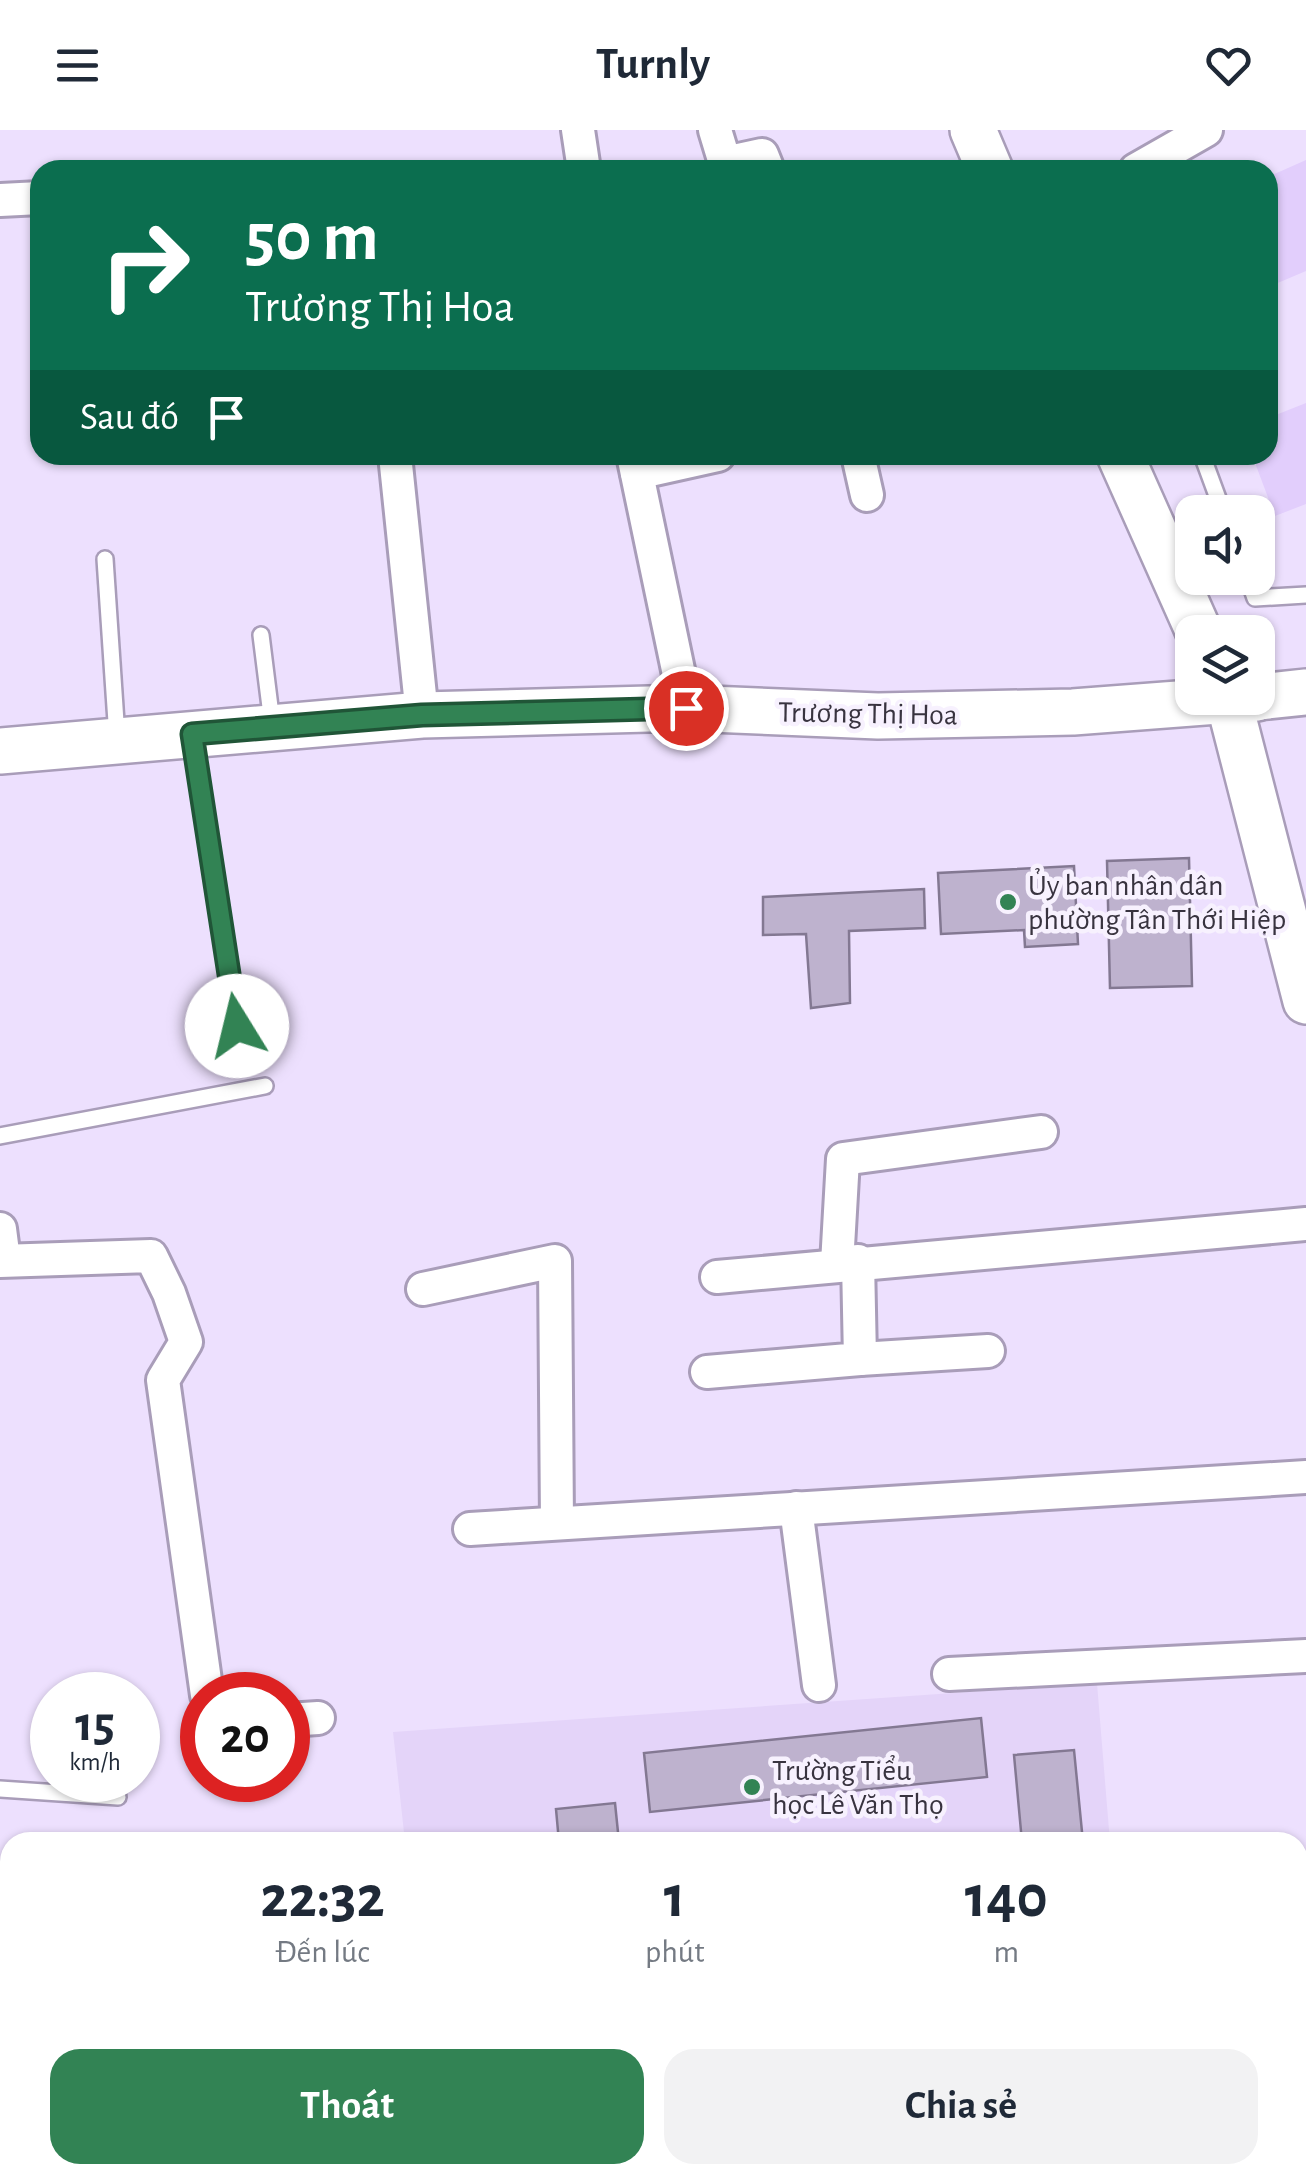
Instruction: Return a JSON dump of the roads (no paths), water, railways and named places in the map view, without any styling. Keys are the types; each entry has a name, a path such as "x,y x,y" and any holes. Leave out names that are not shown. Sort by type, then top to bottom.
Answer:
{"street":[{"path":"578,130 582,160"},
{"path":"715,130 724,160"},
{"path":"973,130 986,160"},
{"path":"1154,160 1206,130"},
{"path":"737,160 762,154 764,160"},
{"path":"0,200 30,198"},
{"path":"396,465 422,715"},
{"path":"635,465 686,708"},
{"path":"860,465 866,495"},
{"path":"1125,465 1192,615"},
{"name":"Trương Thị Hoa","path":"1275,695 1306,692"},
{"name":"Trương Thị Hoa","path":"0,751 422,715 686,708 897,716 1074,712 1175,704"},
{"path":"1247,715 1306,1002"},
{"path":"860,1359 848,1262 844,1160 1041,1132"},
{"path":"717,1277 848,1262 1306,1224"},
{"path":"1,1250 150,1256 169,1293 186,1342 163,1380 203,1672"},
{"path":"423,1289 555,1260 557,1523"},
{"path":"707,1372 988,1352"},
{"path":"470,1529 1306,1476"},
{"path":"796,1508 820,1685"},
{"path":"949,1674 1306,1656"}],"lane":[{"path":"1206,465 1217,495"},
{"path":"105,560 118,741"},
{"path":"1254,595 1306,595"},
{"path":"261,635 273,727"},
{"path":"192,734 237,1026 218,1052"},
{"path":"0,1136 265,1086"},
{"path":"0,1789 30,1791"}],"place":[{"name":"Ủy ban nhân dân phường Tân Thới Hiệp","path":"1008,902"},
{"name":"Trường Tiểu học Lê Văn Thọ","path":"752,1787"}]}
